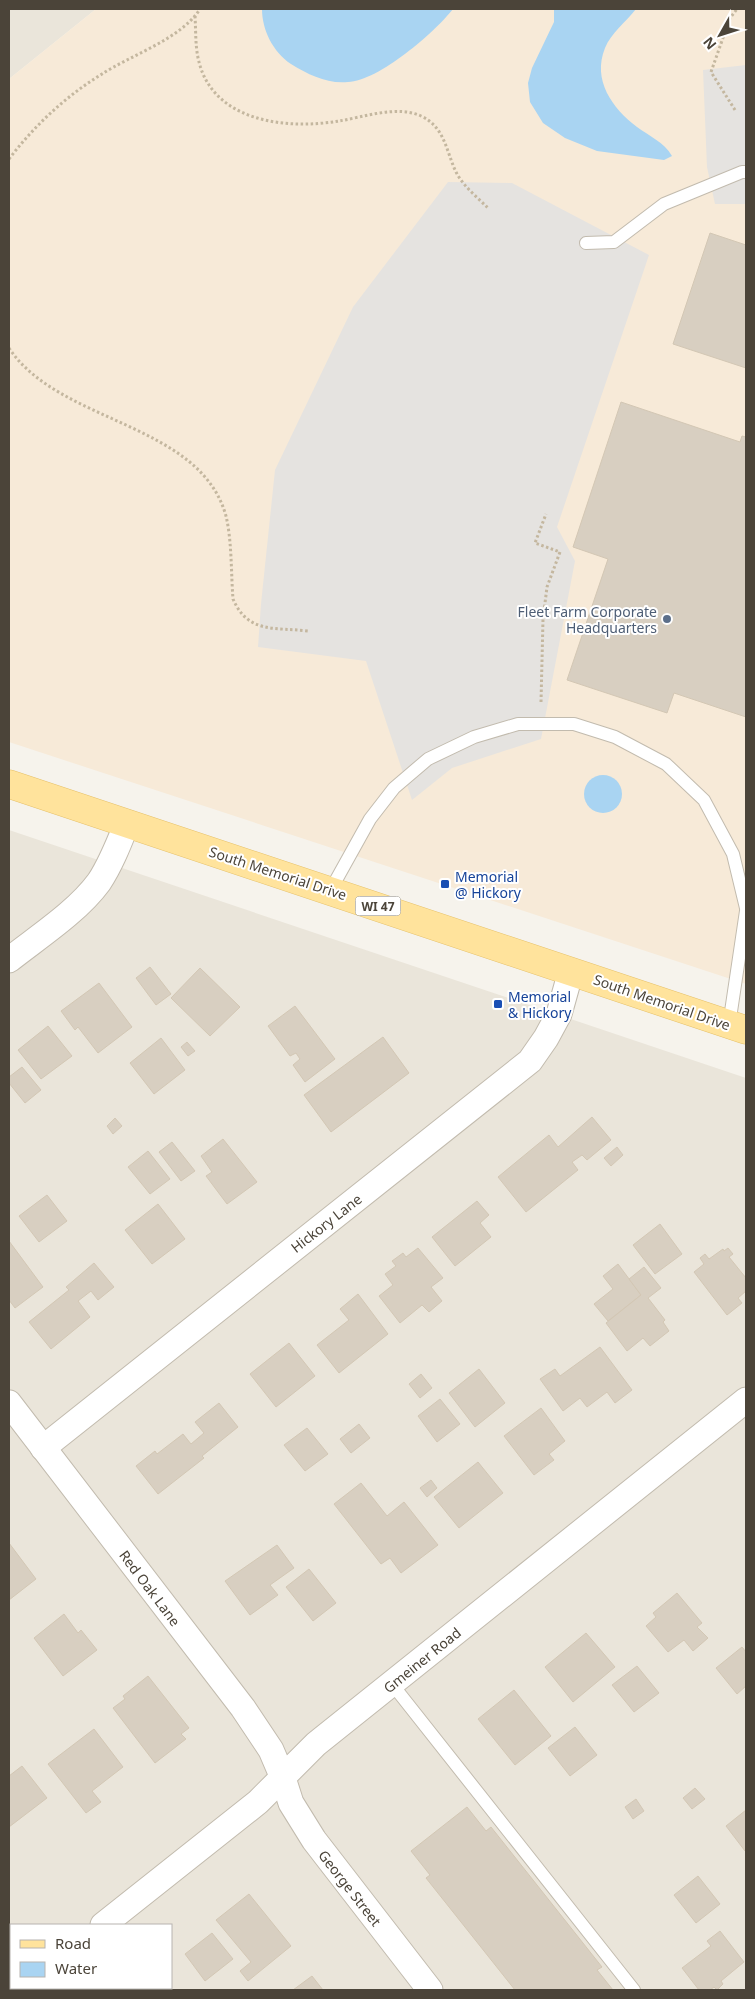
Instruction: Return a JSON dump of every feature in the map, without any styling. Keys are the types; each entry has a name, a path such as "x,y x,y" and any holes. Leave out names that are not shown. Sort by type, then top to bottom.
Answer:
{"main road":[{"name":"South Memorial Drive","path":"9,784 738,1027"}],"street":[{"path":"9,960 81,903 99,882 112,859 127,823"},
{"name":"Hickory Lane","path":"43,1448 530,1061 546,1038 558,1014 571,971"},
{"name":"Gmeiner Road","path":"104,1924 258,1802 316,1744 746,1400"},
{"name":"Red Oak Lane","path":"9,1403 243,1708 271,1750 283,1778"},
{"name":"George Street","path":"283,1778 291,1803 314,1840 430,1990"}],"lane":[{"path":"586,243 614,242 664,204 746,172"},
{"path":"330,890 370,819 394,788 428,759 474,737 518,724 574,724 614,737 666,764 704,800 733,854 746,909 738,1027"},
{"path":"392,1684 634,1990"}],"path":[{"path":"9,159 31,132 65,100 100,75 166,39 195,16 200,9"},
{"path":"735,110 711,72 730,18 737,9"},
{"path":"195,16 199,62 205,77 216,95 233,109 253,118 311,124 393,112 409,112 420,115 432,122 440,132 448,146 456,172 489,209"},
{"path":"9,348 25,366 67,398 160,442 176,452 197,470 219,497 226,517 233,600 238,610 247,621 258,626 308,631"},
{"path":"546,514 535,543 560,552 547,587 543,619 540,702 549,703"}],"shaded area":[{"path":"9,9 96,9 9,79"},
{"path":"96,9 746,9 746,984 9,742 9,79"},
{"path":"746,65 746,204 715,204 707,167 703,70"},
{"path":"448,182 512,183 649,255 557,527 575,561 541,739 452,768 412,800 366,661 258,647 275,470 353,307"},
{"path":"9,830 746,1078 746,1990 9,1990"}],"water":[{"path":"262,9 453,9 420,42 390,65 361,80 333,82 311,75 291,64 279,53 266,32"},
{"path":"554,9 636,9 615,32 605,48 601,71 603,82 612,102 620,111 637,127 661,143 672,156 664,160 597,151 565,138 543,123 530,102 528,83 532,68 554,22"},
{"path":"603,775 617,780 622,794 617,808 603,813 589,808 584,794 589,780"}],"building":[{"path":"710,233 746,245 746,368 673,344"},
{"name":"Fleet Farm Corporate Headquarters","path":"621,402 740,442 742,436 746,437 746,717 674,693 667,713 567,680 608,559 573,547"},
{"path":"150,967 171,994 156,1005 136,978"},
{"path":"200,968 240,1007 210,1036 171,998"},
{"path":"99,983 132,1027 98,1053 78,1027 75,1030 61,1011"},
{"path":"295,1006 335,1059 305,1082 293,1065 300,1059 296,1053 290,1056 268,1026"},
{"path":"48,1026 72,1056 41,1079 18,1050"},
{"path":"383,1037 409,1073 331,1132 304,1095"},
{"path":"161,1038 185,1070 154,1094 130,1063"},
{"path":"187,1042 195,1051 188,1056 181,1047"},
{"path":"22,1067 41,1090 25,1103 9,1083 9,1077"},
{"path":"592,1117 611,1140 587,1160 582,1155 572,1162 578,1170 526,1212 498,1177 549,1135 558,1147"},
{"path":"115,1118 122,1126 113,1134 107,1126"},
{"path":"223,1139 257,1182 227,1204 206,1176 212,1172 201,1156"},
{"path":"172,1142 195,1171 181,1181 159,1152"},
{"path":"617,1147 623,1155 611,1166 604,1158"},
{"path":"148,1151 170,1179 150,1194 128,1167"},
{"path":"47,1195 67,1221 39,1242 19,1216"},
{"path":"477,1201 489,1215 480,1223 491,1237 455,1266 432,1237"},
{"path":"158,1204 185,1239 152,1264 125,1230"},
{"path":"660,1224 682,1254 655,1274 633,1245"},
{"path":"9,1241 43,1287 15,1308 9,1300"},
{"path":"418,1248 443,1278 431,1287 442,1301 429,1312 422,1305 400,1323 379,1296 393,1285 385,1274 396,1266 392,1261 403,1253 406,1257"},
{"path":"728,1248 733,1254 729,1257 746,1278 746,1291 738,1298 742,1303 727,1315 694,1272 704,1264 700,1258 705,1254 709,1259 723,1249 724,1251"},
{"path":"94,1263 114,1287 98,1300 91,1291 78,1301 90,1317 51,1349 29,1322 69,1290 66,1287"},
{"path":"618,1264 641,1295 608,1321 594,1304 613,1289 603,1276"},
{"path":"644,1267 661,1288 648,1298 665,1320 663,1322 669,1331 650,1346 643,1338 627,1351 606,1323 641,1295 629,1279"},
{"path":"358,1294 388,1334 339,1373 317,1345 349,1320 340,1309"},
{"path":"289,1343 315,1376 276,1407 250,1374"},
{"path":"600,1347 632,1390 615,1403 607,1392 587,1407 580,1398 563,1411 540,1379 555,1369 560,1376"},
{"path":"479,1369 505,1403 475,1427 449,1393"},
{"path":"421,1374 432,1388 420,1398 409,1384"},
{"path":"440,1399 460,1424 437,1442 418,1416"},
{"path":"219,1403 238,1427 202,1456 204,1458 158,1494 136,1466 155,1451 157,1454 183,1434 191,1444 204,1433 195,1422"},
{"path":"541,1408 565,1441 549,1454 554,1460 534,1475 504,1436"},
{"path":"359,1424 370,1438 351,1453 340,1439"},
{"path":"307,1428 328,1454 305,1471 284,1445"},
{"path":"478,1462 503,1493 459,1528 434,1497"},
{"path":"431,1480 437,1488 427,1497 420,1488"},
{"path":"361,1483 387,1516 404,1502 438,1545 401,1573 390,1558 381,1564 334,1504"},
{"path":"9,1543 36,1579 9,1600"},
{"path":"277,1545 294,1568 270,1585 278,1595 250,1615 225,1581"},
{"path":"309,1569 336,1603 313,1621 286,1587"},
{"path":"677,1593 702,1623 697,1627 708,1638 693,1651 684,1640 668,1652 646,1626 656,1617 653,1613"},
{"path":"64,1614 78,1633 81,1630 97,1650 63,1676 34,1638"},
{"path":"586,1633 615,1667 573,1702 545,1667"},
{"path":"742,1647 746,1652 746,1686 737,1694 716,1668"},
{"path":"637,1666 659,1693 634,1712 612,1685"},
{"path":"148,1676 189,1728 181,1734 186,1739 155,1763 113,1708 125,1699 123,1696"},
{"path":"514,1690 551,1736 515,1765 478,1719"},
{"path":"575,1727 597,1755 570,1776 548,1748"},
{"path":"94,1729 123,1767 92,1791 101,1802 86,1813 48,1764"},
{"path":"22,1766 47,1798 9,1827 9,1776"},
{"path":"695,1788 705,1799 692,1809 683,1798"},
{"path":"636,1799 644,1811 633,1819 625,1807"},
{"path":"467,1807 486,1831 491,1827 602,1967 597,1970 613,1990 515,1990 426,1878 430,1875 411,1851"},
{"path":"746,1810 746,1850 745,1851 726,1826"},
{"path":"698,1876 720,1904 696,1923 674,1895"},
{"path":"249,1894 291,1946 248,1981 240,1971 251,1962 216,1920"},
{"path":"720,1931 744,1962 721,1981 723,1984 717,1990 714,1987 710,1990 699,1990 682,1968 711,1946 707,1941"},
{"path":"212,1933 233,1959 205,1981 185,1954"},
{"path":"312,1976 323,1990 293,1990"}],"place":[{"name":"Fleet Farm Corporate Headquarters","path":"667,619"},
{"name":"Memorial @ Hickory","path":"445,884"},
{"name":"Memorial & Hickory","path":"498,1004"}]}
